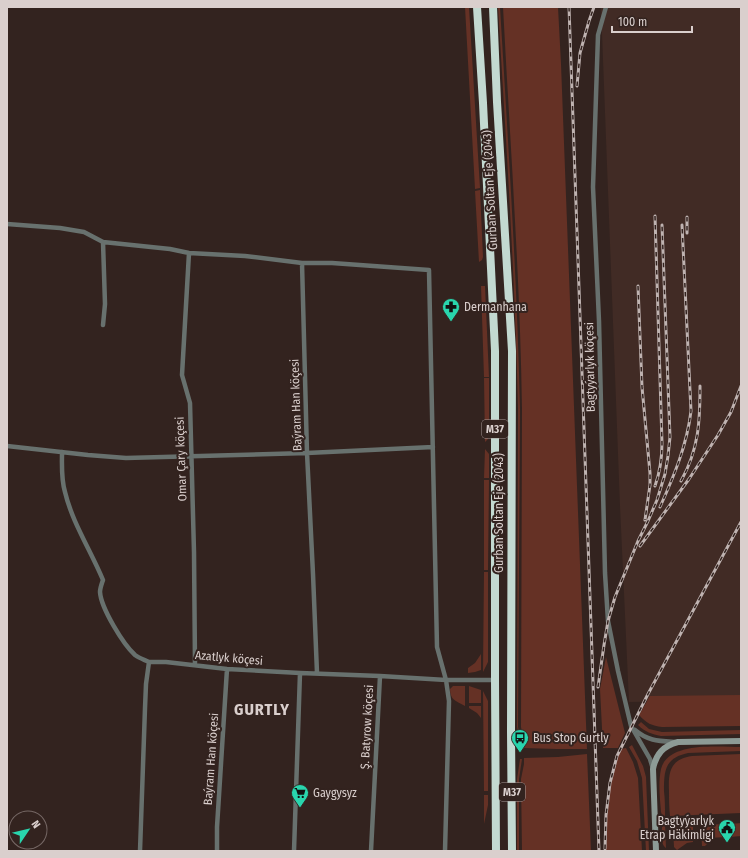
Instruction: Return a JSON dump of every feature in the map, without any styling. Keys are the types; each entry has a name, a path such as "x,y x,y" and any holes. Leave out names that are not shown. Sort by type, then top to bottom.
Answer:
{"highway":[{"name":"Gurban Soltan Eje (2043)","path":"477,7 495,351 496,851"},
{"name":"Gurban Soltan Eje (2043)","path":"493,7 497,102 512,351 512,851"},
{"path":"483,103 497,102"}],"street":[{"name":"Bagtyýarlyk köçesi","path":"606,7 598,35 593,187 599,321 605,573 608,621 631,726 650,759 653,769"},
{"path":"7,224 60,228 84,232 103,242 170,249 189,253 245,256 302,263 332,263 429,270 437,647 446,680 449,701 445,851"},
{"path":"103,242 103,325"},
{"name":"Omar Çary köçesi","path":"189,253 182,375 190,403 195,665"},
{"name":"Baýram Han köçesi","path":"302,263 307,453 317,674"},
{"path":"7,446 126,458 307,453 433,447"},
{"path":"62,452 64,492 76,522 104,580 100,590 102,605 120,636 136,656 149,662 146,684 140,851"},
{"name":"Azatlyk köçesi","path":"149,662 166,662 227,669 317,674 446,680 495,680"},
{"name":"Baýram Han köçesi","path":"217,851 217,827 227,669"},
{"path":"294,851 300,673"},
{"name":"Ş. Batyrow köçesi","path":"371,851 380,676"},
{"path":"631,726 640,734 656,741 741,741"},
{"path":"656,851 653,769 657,756 666,747 678,742"}],"shaded area":[{"path":"465,7 469,7 480,188 475,189"},
{"path":"498,7 500,7 519,359 518,727 522,749 520,749 517,727 517,359"},
{"path":"503,7 558,7 587,749 524,748 521,727 521,359"},
{"path":"601,7 741,7 741,700 629,702"},
{"path":"480,190 483,257 479,262 475,191"},
{"path":"481,286 485,286 489,377 484,377"},
{"path":"484,378 489,378 489,434 488,439 485,442"},
{"path":"485,449 489,454 489,478 484,478"},
{"path":"484,480 489,480 488,570 484,570"},
{"path":"484,572 488,572 488,662 483,672"},
{"path":"481,654 481,670 468,673 468,668 475,663"},
{"path":"606,657 625,733 618,748 603,748 600,689"},
{"path":"453,686 465,686 465,706 452,698 450,689"},
{"path":"469,686 481,690 481,703 469,703"},
{"path":"483,691 488,701 488,791 484,791"},
{"path":"741,695 741,726 662,727 649,724 639,715 650,696"},
{"path":"469,706 481,706 481,718 477,713 469,708"},
{"path":"641,722 649,729 662,732 741,730 741,734 661,736 643,729 638,725"},
{"path":"632,745 643,766 646,777 649,851 646,851 642,778 637,761 629,747"},
{"path":"741,747 741,751 688,753 680,755 670,762 667,766 665,777 665,816 662,815 660,780 661,769 666,760 673,754 695,748"},
{"path":"626,748 633,762 638,778 642,851 606,851 608,799 612,773 621,749"},
{"path":"587,754 591,851 522,851 521,779 524,758"},
{"path":"741,754 741,813 670,816 669,778 672,767 675,763 679,760 692,756"},
{"path":"520,759 522,759 519,791 517,791 517,779"},
{"path":"517,794 519,794 519,851 517,851"},
{"path":"484,795 488,795 488,805 484,824"},
{"path":"741,823 741,836 730,837 730,824"},
{"path":"665,824 666,848 662,839 662,827"},
{"path":"726,824 727,837 708,838 708,843 705,846 702,846 701,825"},
{"path":"676,825 693,825 693,842 687,843 677,850 674,847 673,828"}],"railway":[{"path":"569,7 599,851"},
{"path":"577,86 580,53 594,7"},
{"path":"655,216 662,443 662,454 655,486"},
{"path":"687,217 687,233"},
{"path":"598,687 608,621 615,597 657,500 665,474 668,456 670,437 662,225"},
{"path":"660,507 675,472 683,448 691,411 682,225"},
{"path":"638,286 642,387 650,473 650,485 645,520"},
{"path":"681,481 692,458 695,446 699,423 700,386"},
{"path":"640,546 689,479 718,435 731,412 741,386"},
{"path":"605,849 606,815 610,783 617,756 648,694 741,522"}],"place":[{"name":"Dermanhana","path":"451,322"},
{"name":"Bus Stop Gurtly","path":"520,753"},
{"name":"Gaygysyz","path":"300,808"},
{"name":"Bagtyýarlyk Etrap Häkimligi","path":"727,843"}],"district":[{"name":"GURTLY","path":"262,709"}]}
